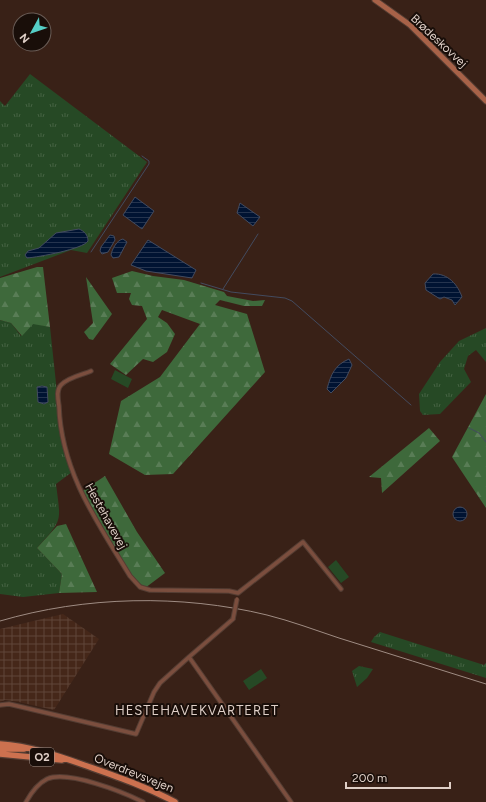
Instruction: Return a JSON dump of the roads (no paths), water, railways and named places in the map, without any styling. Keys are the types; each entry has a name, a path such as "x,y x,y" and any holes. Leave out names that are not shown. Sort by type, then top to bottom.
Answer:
{"main road":[{"name":"Overdrevsvejen","path":"0,744 32,749 84,765 120,777 175,802"},
{"path":"0,749 32,749"},
{"name":"Overdrevsvejen","path":"0,754 50,758 84,765"}],"street":[{"name":"Brødeskovvej","path":"374,0 410,26 486,101"},
{"name":"Hestehavevej","path":"91,371 61,384 58,390 59,422 72,475 130,576 140,586 150,590 229,591 238,593"},
{"path":"0,705 9,704 136,734 154,692 160,683 233,619 238,593 303,542 341,589"},
{"path":"189,657 291,802"},
{"path":"26,802 39,784 48,779 59,777 100,785 143,802"}],"water":[{"path":"135,197 154,211 142,229 123,215"},
{"path":"240,203 260,217 253,226 237,213"},
{"path":"79,229 84,232 88,241 78,247 41,256 27,258 25,255 28,251 39,248 56,233"},
{"path":"110,235 114,236 115,240 108,252 102,254 100,251 101,247"},
{"path":"123,239 127,242 119,257 113,258 111,255 114,248 119,241"},
{"path":"148,240 196,270 192,278 146,271 131,265"},
{"path":"433,274 443,275 452,281 458,288 462,297 455,305 452,300 444,297 440,299 426,290 425,283"},
{"path":"349,359 352,365 346,378 331,393 327,389 332,374 340,364"},
{"path":"37,387 47,387 48,402 44,404 38,402"},
{"path":"457,507 463,507 467,511 467,517 463,521 457,521 453,517 453,511"}],"waterway":[{"path":"91,252 149,164 149,161 142,156"},
{"path":"223,289 258,234"},
{"path":"201,283 231,292 285,298 292,301 411,405"},
{"path":"469,428 479,433 486,442"}],"railway":[{"path":"0,621 65,607 133,601 167,601 234,608 276,617 486,684"}],"district":[{"name":"HESTEHAVEKVARTERET","path":"197,710"}]}
